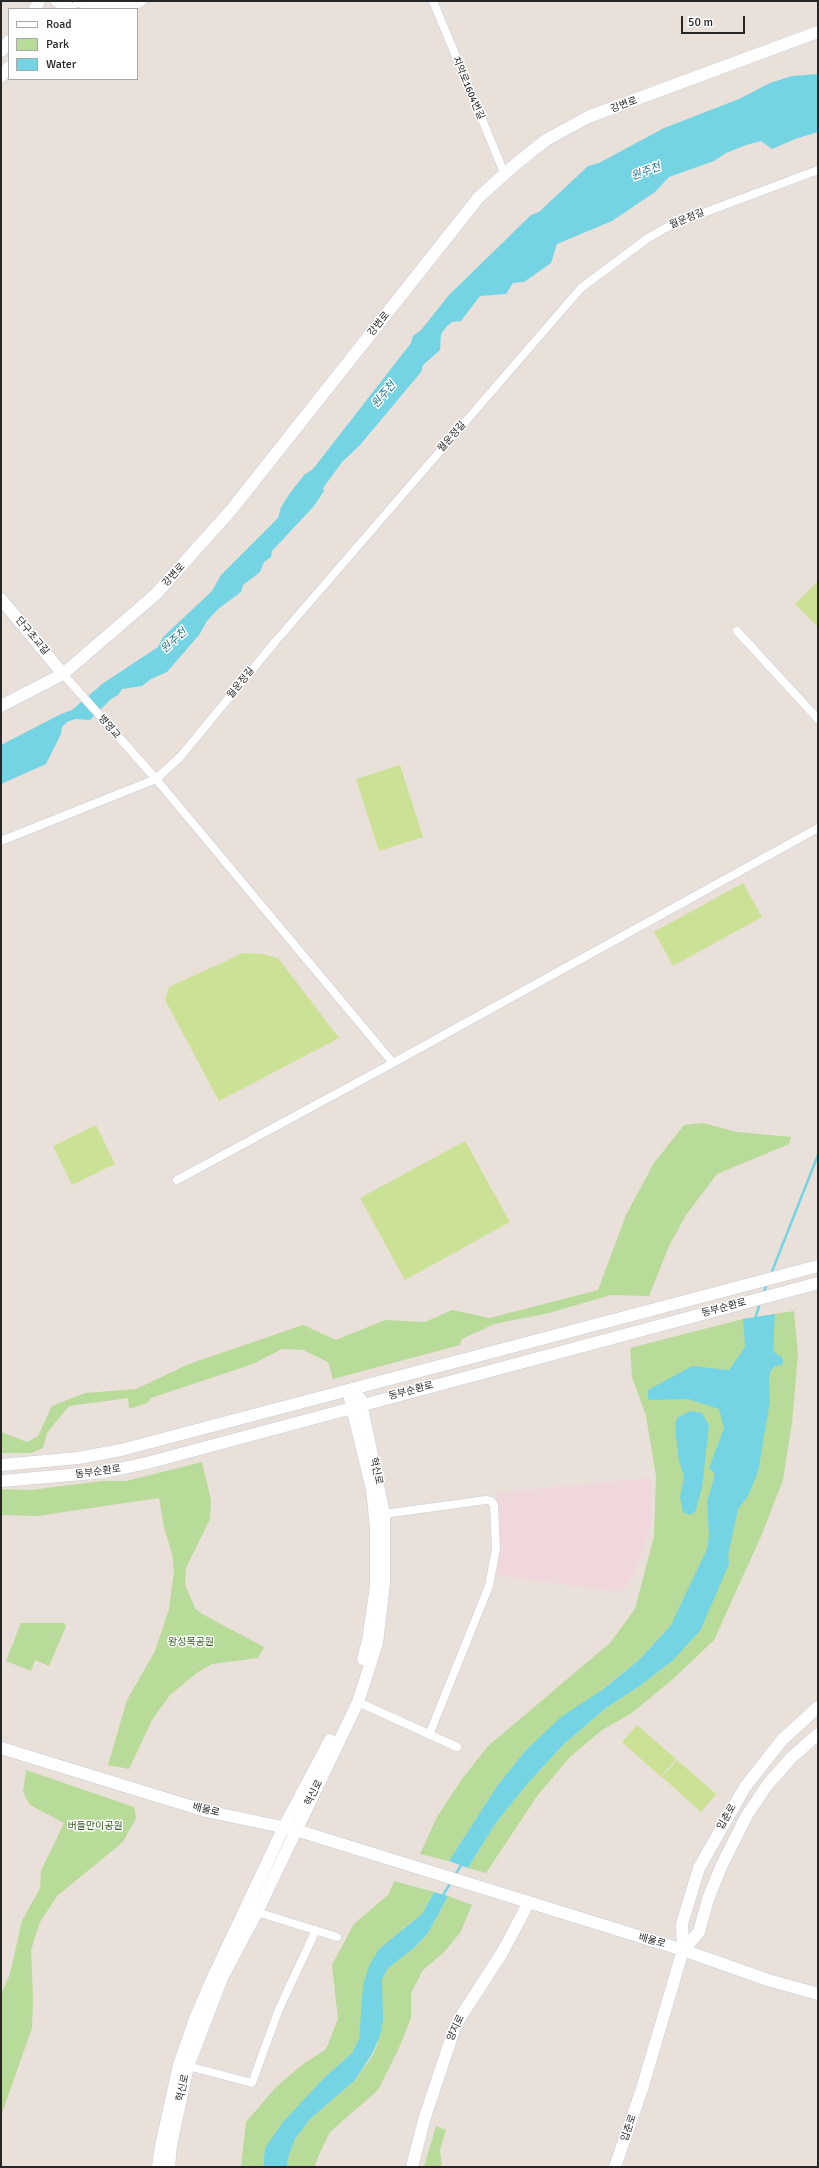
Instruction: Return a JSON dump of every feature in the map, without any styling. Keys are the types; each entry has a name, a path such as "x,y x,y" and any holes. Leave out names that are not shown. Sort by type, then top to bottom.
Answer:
{"street":[{"path":"57,1 69,8"},
{"path":"79,1 94,6 102,6 118,1"},
{"path":"122,8 140,1"},
{"name":"치악로1604번길","path":"433,1 505,174"},
{"name":"강변로","path":"1,706 67,678 156,594 232,509 479,197 546,140 588,117 818,32"},
{"path":"1,51 8,43"},
{"path":"1,76 8,68"},
{"name":"월운정길","path":"156,779 180,757 275,642 582,288 648,238 671,225 818,170"},
{"name":"단구초교길","path":"1,599 67,678"},
{"path":"737,631 818,719"},
{"name":"병영교","path":"67,678 156,779"},
{"path":"1,841 156,779 392,1063"},
{"path":"177,1180 818,828"},
{"name":"동부순환로","path":"1,1466 71,1459 121,1450 818,1266"},
{"name":"동부순환로","path":"1,1482 45,1479 123,1469 818,1283"},
{"path":"353,1389 356,1406"},
{"name":"혁신로","path":"158,2167 161,2146 184,2066 195,2019 214,1975 355,1700 377,1643 383,1603 385,1566 384,1514 356,1406"},
{"name":"혁신로","path":"355,1700 368,1641 376,1587 376,1540 372,1489 356,1406"},
{"path":"384,1514 486,1500 492,1501 494,1505 496,1549 489,1586 429,1735"},
{"path":"355,1700 457,1747"},
{"name":"입춘로","path":"615,2167 642,2089 683,1950 682,1924 699,1868 745,1787 765,1760 782,1740 818,1708"},
{"name":"입춘로","path":"683,1950 699,1932 708,1899 721,1867 747,1815 768,1784 792,1757 818,1734"},
{"name":"배울로","path":"1,1748 206,1811 290,1828 683,1950 768,1980 818,1994"},
{"name":"혁신로","path":"169,2167 171,2145 184,2066 222,1978 257,1912 290,1828"},
{"name":"양지로","path":"412,2167 424,2120 456,2024 502,1953 529,1902"},
{"path":"257,1912 337,1937"},
{"path":"184,2066 252,2083 279,2008 316,1930"}],"shaded area":[{"path":"651,1478 651,1525 635,1572 620,1592 496,1575 499,1563 496,1493"}],"green space":[{"path":"818,581 818,627 795,604"},
{"path":"400,765 423,837 379,851 356,779"},
{"path":"743,883 762,917 673,966 654,932"},
{"path":"243,953 262,954 278,958 339,1038 219,1101 165,1000 169,987"},
{"path":"703,1123 737,1132 791,1137 789,1144 717,1174 686,1215 669,1246 649,1296 611,1295 549,1313 494,1324 462,1339 460,1345 333,1379 328,1362 303,1350 282,1349 253,1364 151,1398 147,1403 129,1409 128,1398 69,1406 47,1433 43,1448 31,1453 1,1453 1,1432 27,1442 38,1436 52,1406 85,1393 136,1389 189,1364 303,1325 336,1340 385,1320 425,1322 452,1310 490,1318 598,1290 626,1215 654,1163 684,1125"},
{"path":"96,1125 115,1164 72,1185 53,1146"},
{"path":"465,1141 510,1222 405,1280 360,1198"},
{"path":"794,1311 798,1354 792,1423 783,1480 762,1534 714,1640 673,1679 632,1713 602,1730 570,1757 537,1796 486,1873 468,1868 495,1824 528,1783 564,1744 606,1708 641,1685 671,1661 697,1634 671,1625 640,1659 525,1751 497,1786 449,1861 420,1854 437,1817 462,1779 488,1746 610,1643 635,1609 654,1536 656,1477 646,1416 632,1377 630,1348 743,1319"},
{"name":"왕성목공원","path":"202,1462 211,1500 210,1519 186,1568 185,1585 195,1608 202,1614 264,1647 258,1658 212,1664 198,1672 170,1695 152,1720 129,1769 108,1765 127,1700 155,1651 169,1609 174,1571 172,1554 164,1527 159,1498 37,1516 1,1515 1,1489 31,1490 102,1481 126,1481"},
{"path":"21,1623 64,1623 66,1626 49,1666 35,1660 31,1671 6,1661"},
{"path":"637,1725 676,1759 661,1777 622,1742"},
{"path":"677,1760 716,1794 701,1812 662,1777"},
{"name":"버들만이공원","path":"26,1770 134,1807 136,1818 123,1842 57,1896 40,1922 31,1950 33,2000 32,2028 1,2116 1,1994 10,1974 22,1921 40,1888 41,1871 64,1823 30,1805 23,1792"},
{"path":"394,1881 434,1892 422,1914 402,1930 361,2022 359,2039 352,2053 325,2077 265,2148 263,2167 241,2167 246,2122 277,2086 302,2065 326,2049 338,2019 332,1965 354,1924 389,1894"},
{"path":"448,1896 472,1905 460,1933 443,1953 423,1970 411,1993 411,2018 399,2048 378,2090 330,2132 317,2159 315,2167 287,2167 287,2161 295,2139 309,2120 355,2080 373,2055 380,2036 382,1979 388,1968 414,1948 428,1933"},
{"path":"436,2126 446,2130 440,2150 442,2167 424,2167"}],"water":[{"name":"원주천","path":"818,74 818,132 795,139 772,149 761,141 746,145 726,153 714,161 669,177 655,192 612,221 557,244 551,263 524,282 513,283 506,294 480,296 461,321 452,322 447,326 441,334 440,350 423,365 421,372 360,445 342,462 323,488 324,491 314,506 272,551 271,557 264,562 260,572 243,585 241,592 218,609 207,621 199,635 167,672 151,679 142,686 122,689 118,695 111,699 90,720 75,719 67,722 62,727 61,734 46,764 1,784 1,745 61,714 72,710 102,684 158,647 163,637 212,591 221,575 278,518 281,507 290,493 304,475 313,469 411,343 413,336 421,330 449,295 531,215 539,212 588,166 599,163 664,128 739,99 770,83 792,76"},
{"path":"775,1314 773,1351 782,1357 783,1361 782,1365 775,1366 771,1370 769,1378 770,1401 758,1472 748,1496 738,1509 728,1555 729,1564 700,1631 672,1661 641,1685 606,1708 564,1744 528,1783 495,1824 468,1868 449,1861 497,1786 525,1751 561,1717 602,1690 640,1659 671,1625 707,1549 709,1536 707,1502 715,1474 709,1468 724,1428 719,1409 688,1399 648,1399 648,1390 692,1366 729,1370 745,1347 743,1319"},
{"path":"690,1411 702,1413 709,1425 702,1488 695,1512 689,1515 683,1512 680,1497 684,1476 679,1461 675,1427 677,1418"},
{"path":"434,1892 448,1896 428,1933 414,1948 388,1968 382,1979 383,2020 380,2036 372,2054 355,2080 309,2120 295,2139 287,2161 287,2167 263,2167 265,2148 283,2122 325,2077 352,2053 359,2039 363,1986 369,1966 379,1949 422,1914"}],"waterway":[{"path":"771,1274 818,1155"},
{"path":"763,1294 767,1284"},
{"path":"755,1319 760,1303"},
{"path":"455,1875 462,1864"},
{"path":"442,1897 451,1882"}]}
